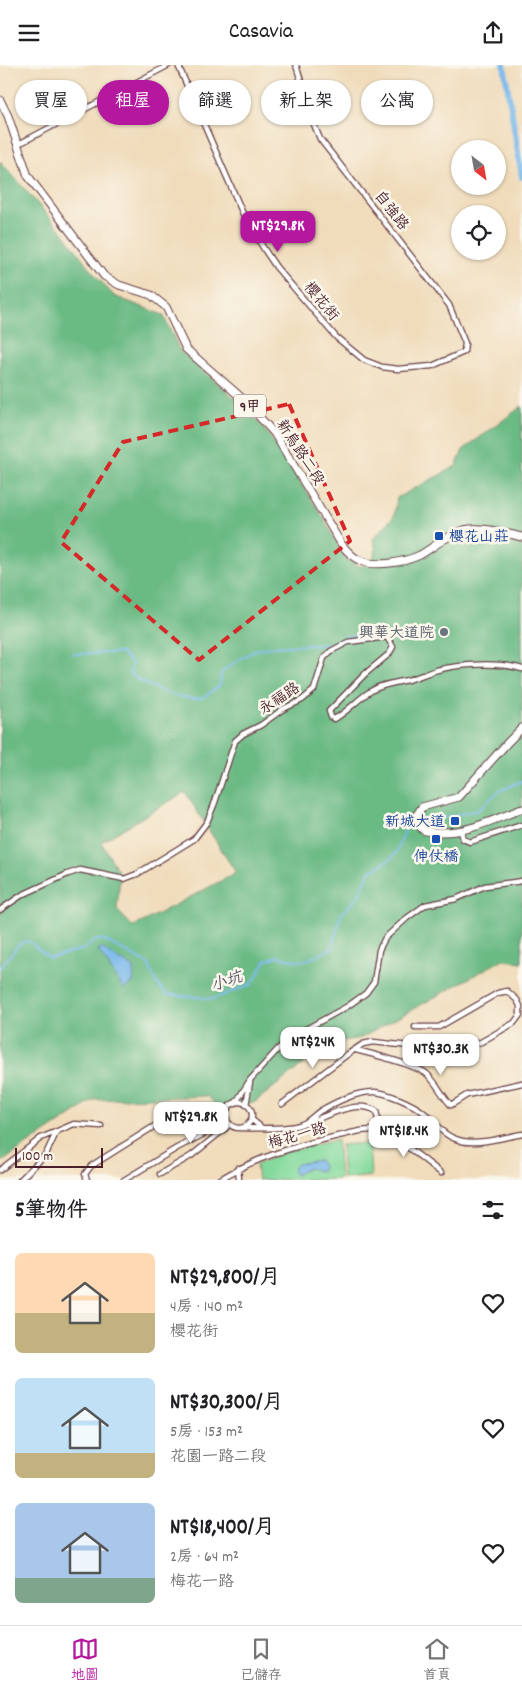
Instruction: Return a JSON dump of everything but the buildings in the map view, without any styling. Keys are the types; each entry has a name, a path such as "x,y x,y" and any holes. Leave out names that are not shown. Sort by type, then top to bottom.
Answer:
{"main road":[{"name":"新烏路二段","path":"0,100 8,116 28,176 104,276 119,285 150,295 166,307 186,349 244,400 274,433 342,545 351,555 361,561 383,563 403,561 420,555 463,530 494,530 522,537"},
{"path":"522,729 459,797 422,807 416,816 423,830 431,832 461,831 522,809"}],"street":[{"path":"17,145 169,65"},
{"name":"櫻花街","path":"178,65 243,214 276,267 336,337 364,360 382,367 416,369 448,360"},
{"name":"自強路","path":"296,65 320,139 449,305 465,343 464,352 448,360"},
{"name":"永福路","path":"0,910 22,895 80,870 124,879 137,874 194,839 207,821 235,741 243,734 261,725 283,709 302,700 314,691 324,658 331,651 348,642 387,637 393,647 389,654 365,674 329,711 334,719 382,685 407,680 438,670 462,665 513,666 522,669"},
{"path":"461,831 462,839 470,842 522,825"},
{"path":"235,1104 250,1080 279,1048 299,1033 366,993 374,982 379,950 385,938 407,918 425,905 456,899 485,886 522,881"},
{"path":"282,1104 363,1044 373,1042 455,1051 481,1041 514,1023 520,1015 520,1006 517,1000 507,991 498,993 439,1027 415,1027"},
{"path":"356,1050 416,1068 427,1074 451,1105 468,1095 522,1083"},
{"path":"246,1105 250,1080"},
{"path":"301,1125 321,1111 342,1100 358,1094 375,1092 406,1103 423,1112 440,1131 463,1142 485,1141 522,1134"},
{"path":"208,1132 226,1115 228,1108 239,1103 246,1105 251,1111 251,1119 247,1125 241,1127"},
{"path":"226,1115 230,1124 238,1128 263,1129 301,1125 347,1108 366,1107 376,1111 378,1120 374,1131"},
{"path":"87,1180 86,1174 91,1166 169,1117"},
{"path":"251,1119 263,1129"},
{"path":"0,1170 42,1139 74,1124 101,1126"},
{"path":"124,1180 208,1132 230,1124"},
{"path":"160,1174 191,1156 230,1124"},
{"name":"梅花一路","path":"219,1180 238,1168 299,1145 351,1133 374,1131 392,1137 441,1173"},
{"path":"20,1180 46,1154 56,1133"},
{"path":"238,1168 239,1180"}],"highlighted area":[{"path":"289,404 350,541 199,660 61,542 123,442"}],"green space":[{"path":"0,161 66,236 90,269 114,296 163,315 180,351 247,409 268,434 321,514 346,559 359,566 371,565 376,549 373,539 394,516 397,498 456,466 463,450 522,406 522,962 502,960 361,1038 330,1043 255,1102 220,1109 207,1096 94,1100 0,1163","holes":["185,792 236,873 133,927 117,910 120,874 101,842"]},
{"path":"337,1140 340,1179 258,1180 256,1165 285,1152"},
{"path":"369,1143 371,1176 343,1179 341,1145"}],"water":[{"path":"102,948 119,960 134,967 133,983 124,989 98,950"},
{"path":"319,1160 323,1166 322,1170 318,1171 309,1168 295,1175 293,1171 297,1164"}],"waterway":[{"path":"504,65 522,177"},
{"path":"73,654 121,653 132,663 130,673 144,683 177,696 197,698 204,697 220,685 221,673 255,650 270,647 330,644 348,636 382,631"},
{"name":"小坑","path":"420,823 478,810 499,791 522,781"},
{"name":"小坑","path":"0,968 20,943 29,941 49,958 84,949 96,940 104,940 148,964 156,982 166,994 213,999 252,984 266,960 279,956 294,961 301,961 332,948 341,914 358,897 370,871 391,859 398,850 406,827 416,825"}],"place":[{"name":"櫻花山莊","path":"439,536"},
{"name":"興華大道院","path":"444,632"},
{"name":"新城大道","path":"455,821"},
{"name":"伸仗橋","path":"436,839"}]}
